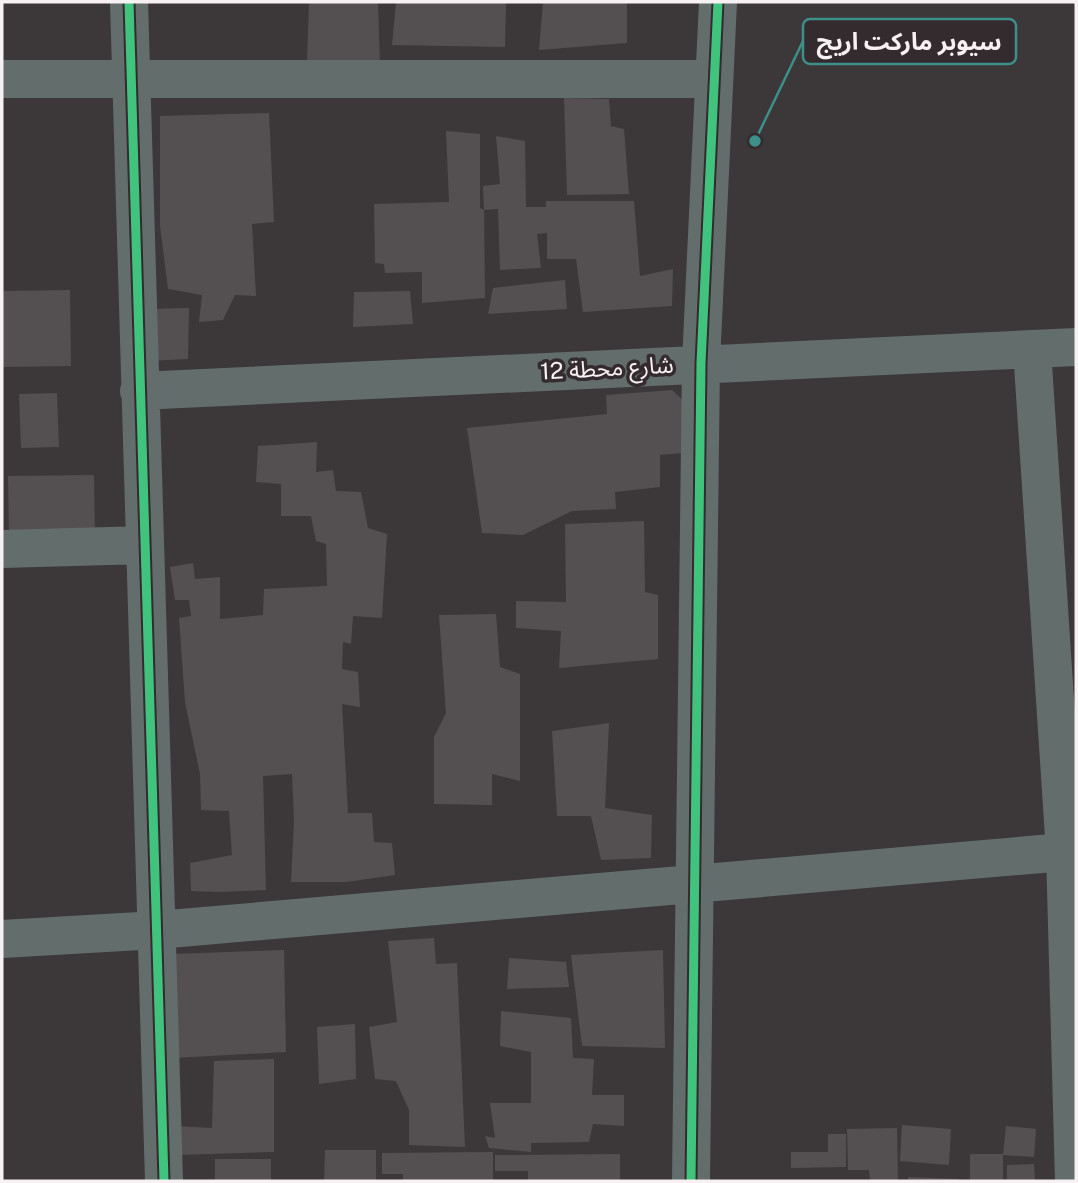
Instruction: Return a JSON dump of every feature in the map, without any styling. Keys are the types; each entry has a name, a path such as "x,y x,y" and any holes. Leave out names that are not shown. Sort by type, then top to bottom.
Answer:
{"street":[{"path":"129,2 164,1181"},
{"path":"691,1181 701,363 718,2"},
{"path":"2,79 714,79"},
{"name":"شارع محطة 12","path":"139,391 1076,347"},
{"path":"1032,349 1070,851 1074,1181"},
{"path":"2,549 145,545"},
{"path":"2,939 157,930 1070,851"}],"building":[{"path":"309,2 378,2 380,64 307,62"},
{"path":"396,2 506,2 505,47 392,45"},
{"path":"543,2 627,2 627,43 539,50"},
{"path":"564,98 609,99 611,126 624,129 629,194 567,195"},
{"path":"269,113 274,222 252,224 256,296 235,295 223,320 199,322 202,295 168,289 160,226 160,116"},
{"path":"446,131 480,134 480,208 484,210 485,298 422,303 422,272 385,273 384,264 375,263 374,204 449,202"},
{"path":"496,136 525,141 526,207 546,207 546,201 634,201 640,276 673,269 672,306 583,312 576,259 547,259 547,233 537,234 541,268 500,270 498,209 484,210 483,186 500,184"},
{"path":"565,280 567,309 488,314 493,288"},
{"path":"70,290 71,366 2,367 2,291"},
{"path":"410,291 413,324 353,327 354,292"},
{"path":"189,308 188,359 147,361 147,309"},
{"path":"672,390 686,403 683,453 660,455 660,487 615,492 616,509 572,511 523,535 482,533 467,428 607,414 606,395"},
{"path":"57,393 59,447 21,448 19,394"},
{"path":"317,442 316,472 333,470 336,491 361,492 368,528 387,534 382,618 353,616 351,644 343,642 342,669 358,672 360,707 342,704 348,813 372,813 374,842 392,843 395,875 346,882 291,882 294,822 292,774 263,776 266,890 191,891 190,863 232,855 229,811 201,810 200,774 185,702 179,618 191,616 189,600 175,600 170,567 193,563 195,579 220,577 220,619 263,615 264,589 327,586 326,544 316,541 311,516 281,516 281,484 256,482 258,446"},
{"path":"94,475 95,535 9,536 8,476"},
{"path":"644,521 645,592 658,595 658,659 559,668 561,631 516,628 516,601 566,602 565,524"},
{"path":"496,614 500,667 520,674 520,781 492,774 492,805 434,804 434,737 446,713 439,615"},
{"path":"609,723 605,808 652,815 651,858 601,860 591,816 557,816 552,731"},
{"path":"434,938 436,964 457,963 465,1147 409,1145 409,1110 396,1081 375,1079 369,1027 397,1022 388,941"},
{"path":"284,950 286,1052 173,1058 171,954"},
{"path":"663,950 665,1048 582,1046 571,955"},
{"path":"509,958 566,962 569,987 507,989"},
{"path":"501,1011 571,1018 573,1058 594,1059 592,1095 624,1095 624,1126 593,1124 589,1142 531,1143 531,1152 489,1148 485,1136 495,1138 490,1103 531,1103 531,1052 500,1046"},
{"path":"355,1024 356,1079 319,1084 317,1027"},
{"path":"274,1059 274,1152 177,1155 177,1126 212,1128 214,1061"},
{"path":"902,1125 951,1129 949,1165 900,1161"},
{"path":"1006,1126 1036,1129 1034,1157 1003,1155"},
{"path":"897,1128 898,1181 870,1181 869,1170 848,1170 847,1129"},
{"path":"828,1134 846,1134 846,1167 791,1168 791,1152 828,1152"},
{"path":"325,1150 376,1150 376,1181 324,1181"},
{"path":"493,1152 493,1181 403,1181 403,1174 382,1174 382,1153"},
{"path":"620,1154 620,1181 528,1181 528,1171 495,1171 495,1155"},
{"path":"970,1154 1003,1154 1003,1181 970,1181"},
{"path":"215,1159 271,1159 271,1181 215,1181"},
{"path":"1034,1164 1035,1181 1007,1181 1007,1165"},
{"path":"908,1177 959,1179 959,1181 908,1181"}],"cycle path":[{"path":"129,2 164,1181"},
{"path":"691,1181 701,363 718,2"}],"place":[{"name":"سيوبر ماركت اريج","path":"755,141"}]}
